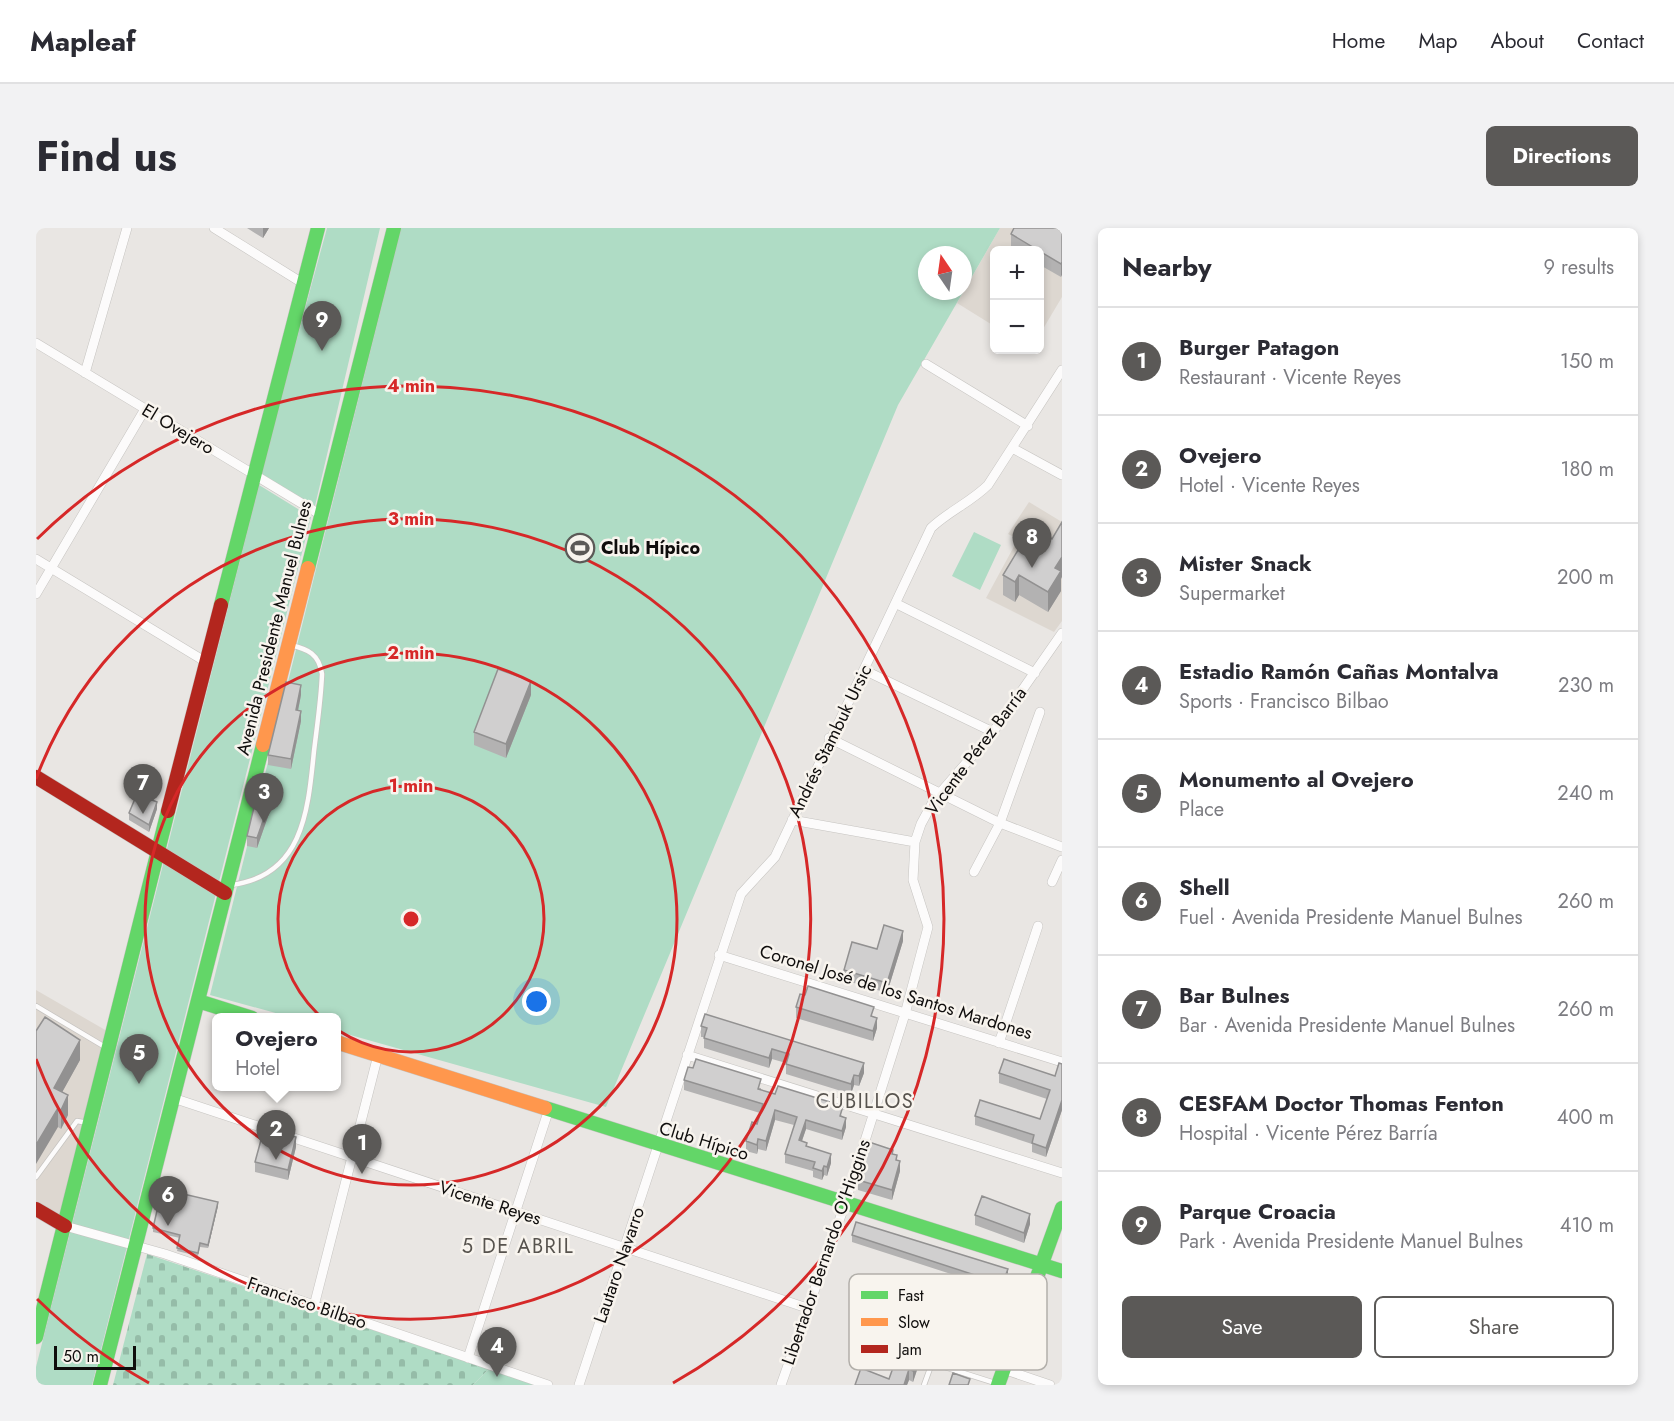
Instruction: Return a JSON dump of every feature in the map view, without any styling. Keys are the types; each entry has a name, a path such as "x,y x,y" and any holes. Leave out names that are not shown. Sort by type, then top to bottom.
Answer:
{"main road":[{"path":"36,1337 318,228"},
{"name":"Avenida Presidente Manuel Bulnes","path":"100,1385 394,228"},
{"path":"36,777 159,852 226,889"},
{"path":"198,1001 238,1013"},
{"name":"Club Hípico","path":"341,1044 659,1146 1062,1270"},
{"path":"1038,1274 1062,1208"},
{"path":"36,1209 65,1226"},
{"path":"998,1385 1003,1370"}],"street":[{"path":"85,373 127,228"},
{"path":"214,228 304,284"},
{"name":"El Ovejero","path":"36,343 321,515"},
{"path":"926,364 1028,426"},
{"name":"Andrés Stambuk Ursic","path":"659,1146 741,894 775,857 830,738 897,604 931,528 948,513 984,489 1058,387 1062,370"},
{"path":"36,594 145,409"},
{"path":"1014,448 1062,475"},
{"path":"36,559 206,662"},
{"path":"897,604 1035,673"},
{"name":"Vicente Pérez Barría","path":"915,842 930,806 993,732 1062,633"},
{"path":"864,670 993,732"},
{"path":"974,872 1000,823 1040,712"},
{"path":"830,738 1000,823 1062,847"},
{"path":"792,820 915,842"},
{"name":"Libertador Bernardo O'Higgins","path":"781,1385 845,1204 905,1014 928,927 913,880 915,842"},
{"path":"1052,882 1062,860"},
{"path":"999,1043 1038,926"},
{"name":"Coronel José de los Santos Mardones","path":"719,956 1062,1062"},
{"path":"314,1306 378,1055"},
{"path":"687,1055 1062,1173"},
{"name":"Vicente Reyes","path":"172,1098 807,1308"},
{"path":"468,1358 549,1109"},
{"name":"Lautaro Navarro","path":"579,1385 659,1146"},
{"name":"Francisco Bilbao","path":"65,1226 135,1245 548,1385"},
{"path":"1006,1370 1050,1385"}],"lane":[{"path":"226,889 250,883 276,868 295,843 302,824 311,782 322,674 319,660 312,652 288,645"},
{"path":"36,1006 110,1049"},
{"path":"36,1177 77,1121 91,1123"},
{"path":"924,1385 929,1370"},
{"path":"953,1370 998,1385"}],"shaded area":[{"path":"1000,228 1062,228 1062,297 1044,327 1044,246 990,246 990,324 957,303 959,300 972,300 972,277"},
{"path":"1029,502 1062,522 1062,621 1054,632 986,598 1018,539 1008,534"},
{"path":"36,990 107,1031 61,1216 36,1202"}],"green space":[{"path":"327,228 380,228 315,506 260,474"},
{"name":"Club Hípico","path":"401,228 1000,228 972,277 972,246 918,246 918,300 959,300 898,405 606,1107 341,1032 341,1013 275,1013 210,995"},
{"path":"259,485 311,517 92,1385 36,1385 36,1367"},
{"path":"974,532 1001,545 980,590 952,576"},
{"path":"147,1254 489,1369 473,1385 113,1385"},
{"path":"489,1369 536,1385 473,1385"}],"building":[{"path":"1014,228 1062,228 1061,264 1044,254 1044,246 1031,246 1011,234"},
{"path":"1062,522 1062,557 1055,568 1061,571 1048,592 1019,575 1015,582 1003,575 1032,527 1052,539"},
{"path":"498,669 531,681 506,744 474,732"},
{"path":"286,682 301,685 296,710 301,711 291,759 268,755"},
{"path":"258,791 272,795 257,838 247,836"},
{"path":"137,794 157,802 149,825 129,813"},
{"path":"884,925 903,931 887,983 844,970 852,942 877,949"},
{"path":"808,986 874,1007 871,1016 877,1018 873,1031 796,1007 800,994 805,995"},
{"path":"705,1014 864,1063 859,1076 854,1075 851,1084 786,1064 789,1054 772,1049 769,1058 704,1038 707,1028 701,1026"},
{"path":"45,1017 80,1040 54,1088 68,1095 61,1110 58,1108 36,1145 36,1031"},
{"path":"696,1059 761,1079 758,1089 775,1094 778,1086 843,1106 840,1116 846,1118 842,1131 806,1120 799,1140 807,1143 806,1146 831,1154 827,1167 824,1166 822,1171 813,1168 815,1162 785,1154 797,1117 775,1110 766,1141 758,1139 757,1145 746,1141 752,1122 757,1124 763,1104 684,1080 688,1067 693,1068"},
{"path":"1004,1059 1055,1076 1059,1063 1062,1064 1062,1100 1046,1148 1032,1143 1034,1135 975,1116 980,1100 1040,1119 1050,1090 999,1073"},
{"path":"264,1129 296,1137 288,1170 255,1162"},
{"path":"869,1142 893,1150 892,1154 897,1155 896,1160 900,1161 892,1190 858,1180"},
{"path":"162,1189 218,1202 208,1245 200,1243 198,1253 177,1248 180,1235 153,1228"},
{"path":"982,1196 1030,1214 1024,1233 975,1215"},
{"path":"856,1222 1008,1269 1006,1274 972,1274 852,1235"},
{"path":"860,1370 889,1379 892,1370 909,1370 904,1385 855,1385"},
{"path":"953,1373 970,1379 968,1385 949,1385"}],"traffic: fast":[{"path":"221,605 318,228"},
{"path":"308,568 394,228"},
{"path":"100,1385 263,745"},
{"path":"36,1337 168,811"},
{"path":"198,1001 236,1013"},
{"path":"545,1108 1062,1271"},
{"path":"1038,1274 1062,1208"},
{"path":"998,1385 1003,1370"}],"traffic: slow":[{"path":"263,745 308,568"},
{"path":"341,1044 545,1108"}],"traffic: jam":[{"path":"168,811 221,605"},
{"path":"36,777 225,893"},
{"path":"36,1209 65,1226"}],"place":[{"name":"Parque Croacia","path":"322,351"},
{"name":"Club Hípico","path":"580,548"},
{"name":"CESFAM Doctor Thomas Fenton","path":"1032,568"},
{"name":"Bar Bulnes","path":"143,814"},
{"name":"Mister Snack","path":"264,823"},
{"name":"Monumento al Ovejero","path":"139,1084"},
{"name":"Ovejero","path":"276,1160"},
{"name":"Burger Patagon","path":"362,1174"},
{"name":"Shell","path":"168,1226"},
{"name":"Estadio Ramón Cañas Montalva","path":"497,1377"}],"district":[{"name":"CUBILLOS","path":"865,1101"},
{"name":"5 DE ABRIL","path":"518,1246"}]}
